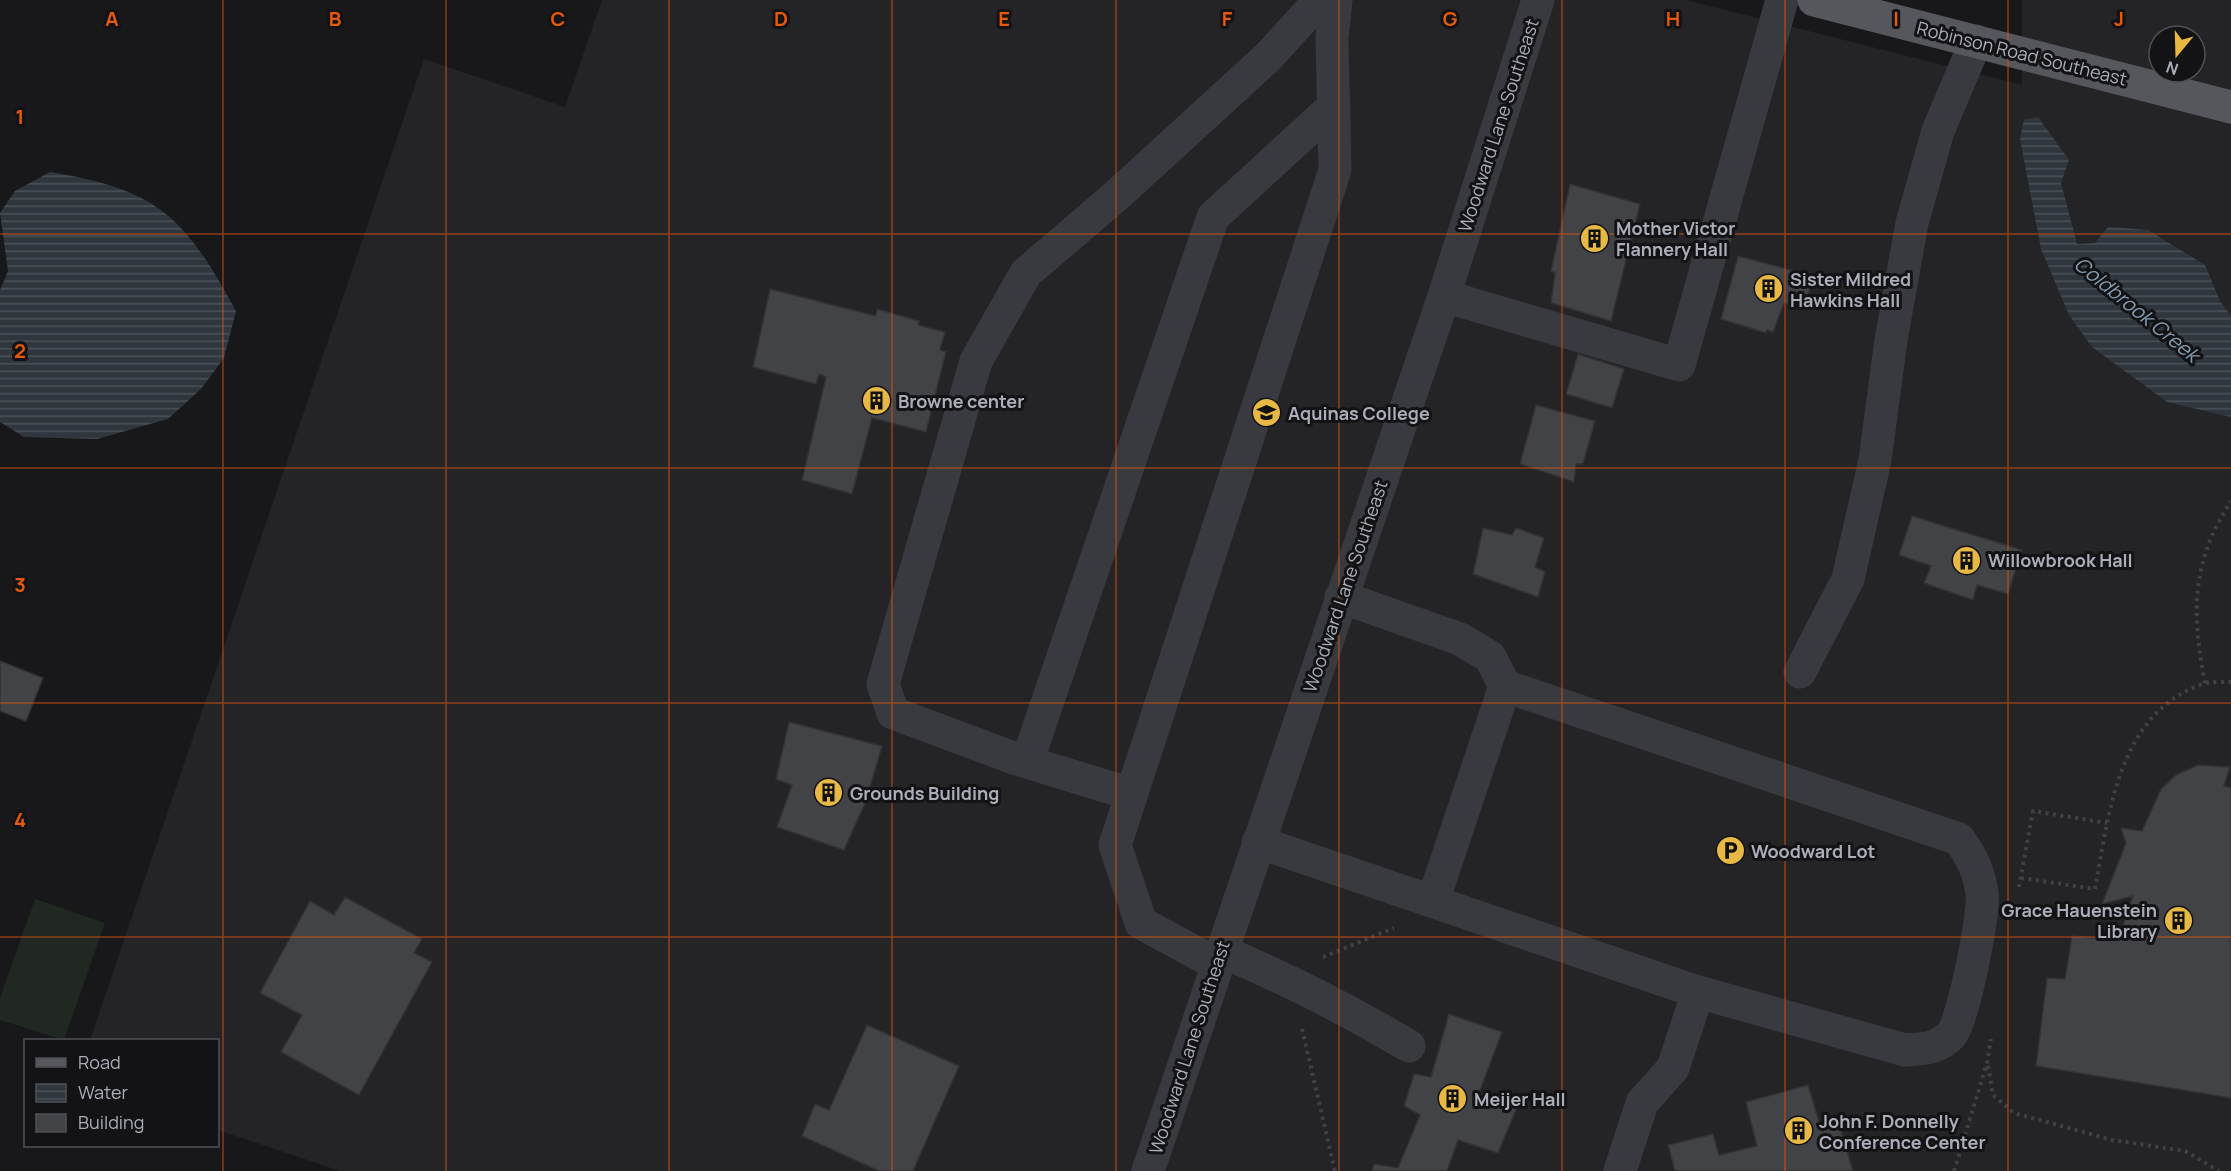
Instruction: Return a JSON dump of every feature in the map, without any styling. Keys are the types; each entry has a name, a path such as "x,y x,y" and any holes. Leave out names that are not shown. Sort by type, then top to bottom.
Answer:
{"main road":[{"name":"Robinson Road Southeast","path":"1814,0 2231,106"}],"street":[{"path":"1131,794 1027,762 893,712 883,684 976,361 1026,273 1116,196 1268,57 1320,0"},
{"path":"1336,0 1332,38 1335,170 1115,845 1141,923 1219,957 1322,995 1409,1046"},
{"name":"Woodward Lane Southeast","path":"1148,1171 1443,296 1538,0"},
{"path":"1443,296 1679,365 1782,0"},
{"path":"1800,672 1848,579 1875,460 1891,340 1912,223 1938,131 1976,41"},
{"path":"1027,762 1213,217 1334,105"},
{"path":"1258,842 1698,992 1905,1050 1933,1049 1952,1034 1963,1010 1983,895 1974,860 1959,839 1505,686 1490,657 1460,639 1341,597"},
{"path":"1433,901 1505,686"},
{"path":"1620,1171 1642,1103 1673,1068 1698,992"}],"path":[{"path":"2205,683 2196,635 2196,591 2208,546 2231,501"},
{"path":"2021,878 2095,889 2111,803 2124,759 2144,727 2171,700 2205,683 2231,682"},
{"path":"1987,1063 1993,1095 2014,1113 2112,1140 2185,1151 2219,1171"}],"shaded area":[{"name":"Aquinas College","path":"602,0 1686,0 2022,85 2022,0 2231,0 2231,1171 340,1171 219,1130 219,1039 90,1039 424,59 565,107"},
{"path":"35,899 105,923 64,1039 0,1020 0,998"}],"water":[{"name":"Coldbrook Creek","path":"2038,117 2069,160 2061,183 2077,244 2095,243 2108,227 2148,230 2205,265 2220,301 2231,316 2231,417 2167,402 2092,347 2069,315 2041,249 2020,139 2024,120"},
{"path":"50,172 118,188 143,199 164,213 183,230 200,252 218,278 236,311 224,358 201,389 168,419 97,439 24,437 0,422 0,290 8,271 0,213 15,191"}],"building":[{"name":"Mother Victor Flannery Hall","path":"1570,184 1640,204 1611,321 1551,303 1555,273 1551,271"},
{"name":"Sister Mildred Hawkins Hall","path":"1738,256 1813,276 1805,308 1784,303 1773,332 1767,330 1766,333 1721,319"},
{"name":"Browne center","path":"770,289 876,316 877,309 919,321 918,325 945,332 940,350 946,352 926,432 872,418 852,494 802,480 826,377 819,374 816,384 753,367"},
{"path":"1578,354 1624,369 1612,408 1566,394"},
{"path":"1536,405 1595,421 1583,464 1576,464 1574,482 1520,464"},
{"name":"Willowbrook Hall","path":"1912,516 2022,550 2008,594 1977,585 1973,600 1924,583 1931,566 1899,555"},
{"path":"1483,528 1512,535 1516,528 1544,538 1535,567 1545,572 1538,597 1473,574"},
{"path":"0,661 43,678 26,721 0,711"},
{"name":"Grounds Building","path":"789,722 882,746 866,801 844,850 777,827 792,785 776,779"},
{"name":"Grace Hauenstein Library","path":"2198,765 2230,767 2224,786 2231,788 2231,1098 2036,1066 2047,978 2065,979 2072,936 2118,940 2133,896 2102,904 2126,843 2121,828 2142,831 2161,789 2176,775"},
{"path":"345,897 422,939 414,953 432,962 359,1095 281,1052 302,1015 260,993 310,901 334,915"},
{"name":"Meijer Hall","path":"1449,1014 1502,1032 1479,1093 1518,1105 1498,1153 1458,1140 1447,1171 1372,1171 1374,1164 1398,1168 1420,1115 1404,1106 1414,1074 1431,1077"},
{"path":"867,1025 959,1066 913,1171 879,1171 802,1136 815,1104 829,1110"},
{"name":"John F. Donnelly Conference Center","path":"1808,1085 1821,1128 1839,1123 1853,1171 1675,1171 1668,1145 1713,1134 1719,1155 1757,1146 1746,1102"}],"place":[{"name":"Mother Victor Flannery Hall","path":"1595,238"},
{"name":"Sister Mildred Hawkins Hall","path":"1769,289"},
{"name":"Browne center","path":"877,401"},
{"name":"Aquinas College","path":"1267,413"},
{"name":"Willowbrook Hall","path":"1967,560"},
{"name":"Grounds Building","path":"829,793"},
{"name":"Woodward Lot","path":"1730,851"},
{"name":"Grace Hauenstein Library","path":"2178,920"},
{"name":"Meijer Hall","path":"1453,1099"},
{"name":"John F. Donnelly Conference Center","path":"1798,1131"}]}
